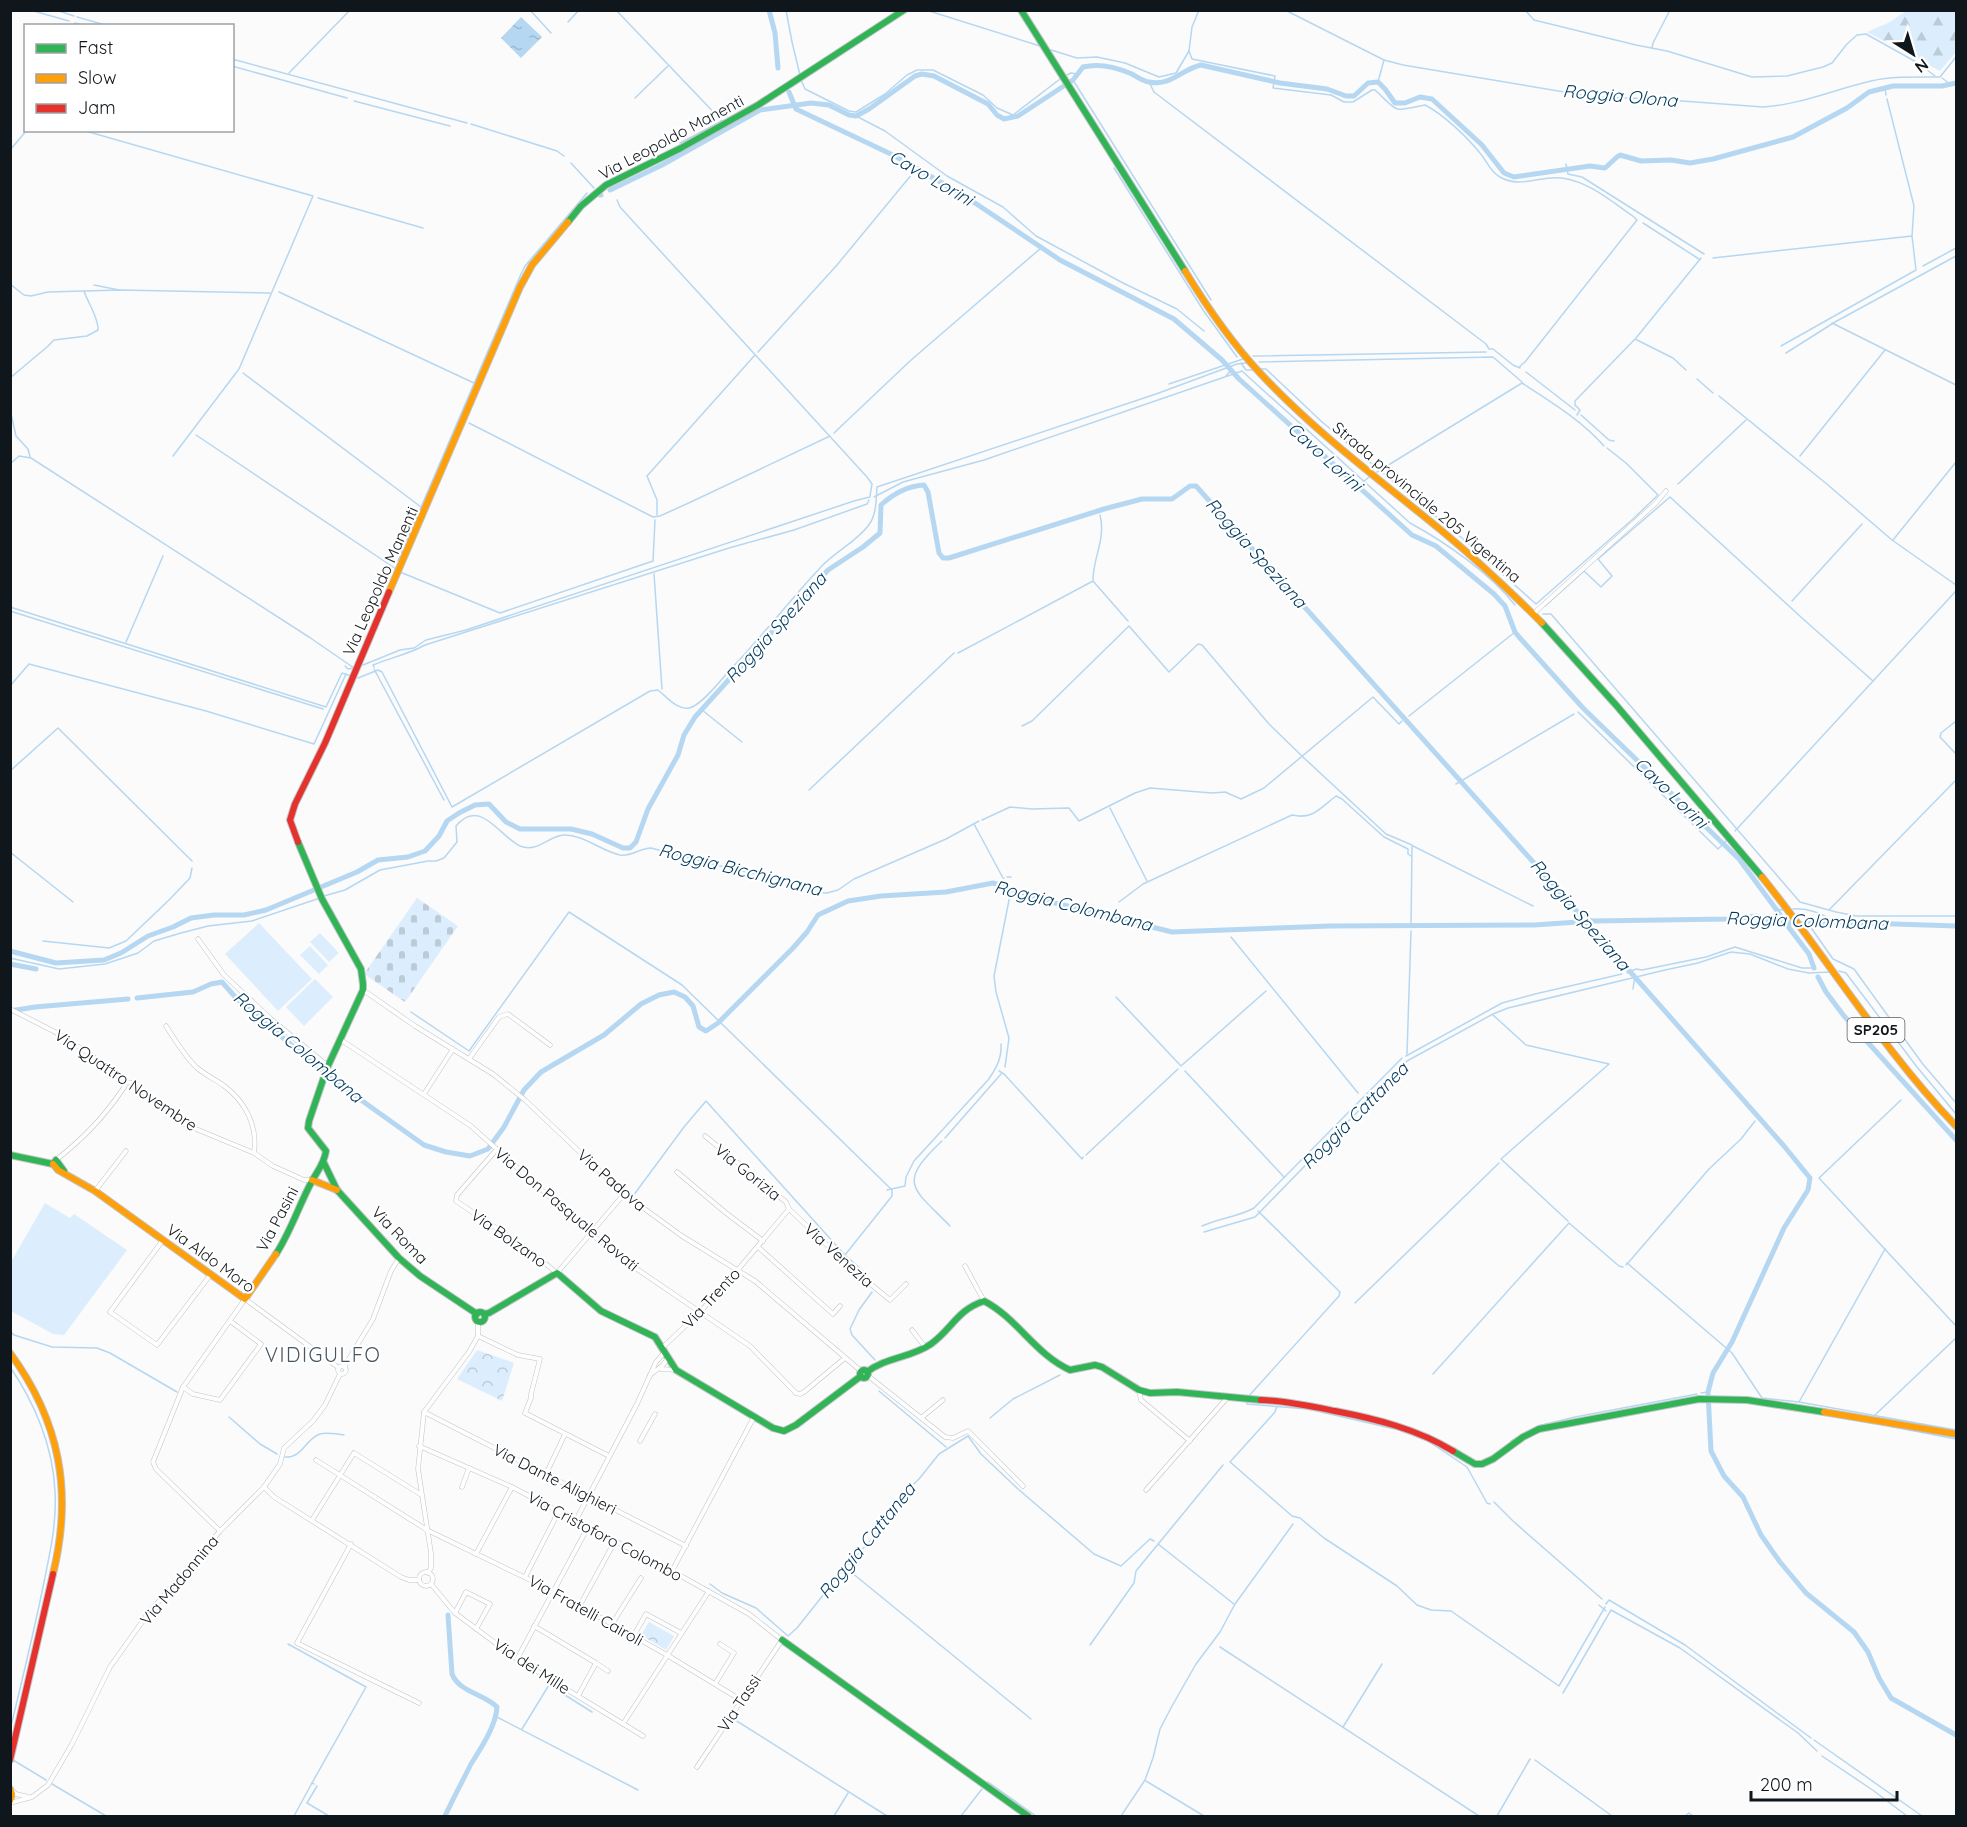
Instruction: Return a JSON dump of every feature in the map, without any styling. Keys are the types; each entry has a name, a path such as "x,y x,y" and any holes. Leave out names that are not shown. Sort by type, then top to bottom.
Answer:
{"street":[{"name":"Via Leopoldo Manenti","path":"363,990 361,969 322,899 290,820 520,287 532,265 581,206 606,185 681,148 758,105 904,10"},
{"name":"Strada provinciale 205 Vigentina","path":"1021,10 1200,296 1249,361 1293,405 1480,564 1563,646 1737,845 1795,918 1914,1080 1956,1126"},
{"path":"1533,614 1656,503 1666,491"},
{"path":"198,939 224,975 327,1067"},
{"path":"312,1180 324,1163 326,1151 308,1128 327,1067 363,990"},
{"name":"Via Padova","path":"363,990 493,1074 525,1100 624,1194 682,1236 755,1281 845,1358 945,1437 953,1438 968,1431 1023,1486"},
{"name":"Via Quattro Novembre","path":"11,1009 61,1035 91,1054 126,1083 132,1083 184,1124 254,1153 273,1166"},
{"path":"469,1059 499,1017 508,1014 550,1045"},
{"path":"166,1026 188,1058 239,1098 246,1108 253,1127 254,1153"},
{"name":"Via Don Pasquale Rovati","path":"340,1039 471,1126 591,1234 631,1265 750,1346 796,1393 804,1392 845,1358"},
{"path":"424,1094 453,1049"},
{"path":"10,1155 54,1162 92,1130 106,1114 126,1083"},
{"name":"Via Gorizia","path":"705,1136 786,1203 789,1209"},
{"name":"Via Bolzano","path":"495,1148 457,1195 456,1201 526,1248 557,1274"},
{"path":"96,1191 126,1150"},
{"name":"Via Aldo Moro","path":"54,1162 66,1173 96,1191 341,1367"},
{"name":"Via Roma","path":"324,1163 338,1190 399,1258 420,1276 480,1314"},
{"name":"Via Roma","path":"273,1166 304,1180 312,1180 338,1190"},
{"path":"677,1172 763,1240"},
{"name":"Via Pasini","path":"244,1299 286,1239 312,1180"},
{"path":"480,1314 489,1313 557,1274 624,1194"},
{"name":"Via Trento","path":"665,1352 789,1209"},
{"name":"Via Venezia","path":"789,1209 850,1267 890,1300 906,1284"},
{"path":"163,1240 110,1312 157,1345 210,1274"},
{"path":"758,1247 833,1314 840,1306"},
{"path":"341,1367 373,1319 382,1291 399,1258"},
{"path":"965,1266 984,1301 998,1308 1053,1360 1070,1370 1095,1365 1102,1367 1139,1390 1150,1393 1204,1394 1286,1401 1364,1417 1436,1440 1475,1464 1482,1464 1493,1459 1523,1437 1539,1429 1708,1397 1752,1400 1833,1412 1956,1434"},
{"path":"557,1274 593,1305 655,1337 676,1370"},
{"path":"220,1532 153,1465 153,1459 183,1387 244,1299"},
{"path":"657,1370 663,1368 676,1370 773,1428 784,1431 796,1425 882,1362 912,1354 926,1347 944,1333 963,1310 974,1303 984,1301"},
{"path":"419,1580 422,1574 428,1573 431,1569 431,1553 420,1494 418,1469 424,1412 470,1352 478,1336 478,1322 484,1321 485,1316 480,1314"},
{"path":"183,1387 193,1394 220,1400 261,1344 230,1321"},
{"path":"912,1330 926,1347"},
{"path":"478,1336 518,1355 540,1359 525,1413 609,1456"},
{"path":"649,1376 667,1361 665,1352"},
{"path":"576,1520 637,1404 656,1362 665,1352"},
{"path":"10,1353 24,1372 44,1412 53,1437 61,1469 63,1502 61,1534 55,1566 10,1760"},
{"name":"Via Madonnina","path":"10,1802 32,1797 48,1785 115,1660 147,1615 264,1486 280,1464 284,1448 313,1421 326,1405 341,1367"},
{"path":"1139,1390 1141,1401 1190,1441"},
{"path":"1146,1490 1227,1397"},
{"path":"921,1418 943,1400"},
{"name":"Via Dante Alighieri","path":"424,1412 686,1546"},
{"path":"640,1441 656,1414"},
{"path":"672,1571 754,1417"},
{"path":"546,1474 565,1434"},
{"name":"Via Cristoforo Colombo","path":"419,1446 512,1487 672,1571 749,1614 782,1640"},
{"path":"312,1520 354,1453 420,1494"},
{"name":"Via Fratelli Cairoli","path":"316,1460 427,1530 553,1591 668,1654 741,1700"},
{"path":"462,1487 469,1468"},
{"path":"264,1486 274,1497 401,1577 419,1580"},
{"path":"476,1554 512,1487"},
{"path":"525,1577 559,1511"},
{"path":"517,1659 588,1527"},
{"path":"579,1607 615,1541"},
{"path":"351,1544 297,1644 419,1702"},
{"path":"419,1580 424,1586 431,1584 433,1578 428,1573"},
{"path":"612,1624 641,1578"},
{"name":"Via dei Mille","path":"431,1584 455,1613 517,1659 643,1736"},
{"path":"624,1724 709,1591"},
{"path":"455,1613 466,1592 490,1605 476,1629"},
{"path":"633,1636 646,1614 681,1633"},
{"path":"534,1626 608,1671"},
{"path":"782,1640 1028,1816"},
{"name":"Via Tassi","path":"697,1767 782,1640"},
{"path":"715,1684 734,1653 720,1644"},
{"path":"578,1696 596,1663"},
{"path":"10,1789 16,1794 32,1797"},
{"path":"10,1789 12,1797 10,1802"}],"green space":[{"path":"1906,11 1956,11 1956,52 1940,71 1867,32 1888,23"},
{"path":"417,898 458,926 405,1002 364,974"},
{"path":"259,923 312,979 278,1011 225,954"},
{"path":"320,933 339,953 329,962 310,942"},
{"path":"310,946 328,965 319,974 300,955"},
{"path":"315,979 333,997 304,1026 286,1007"},
{"path":"45,1203 70,1218 74,1214 127,1250 64,1335 53,1334 11,1311 11,1262"},
{"path":"477,1350 514,1363 502,1401 457,1379"},
{"path":"649,1622 674,1636 666,1650 641,1635"}],"water":[{"path":"521,17 542,37 521,58 501,38"}],"waterway":[{"path":"30,10 69,21"},
{"path":"56,10 74,16"},
{"path":"289,73 350,10"},
{"path":"530,10 551,33"},
{"path":"568,22 579,10"},
{"path":"616,10 722,121 680,143"},
{"name":"Cavo Lorini","path":"769,10 775,33 778,68"},
{"path":"786,10 800,75"},
{"name":"Roggia Olona","path":"926,10 1040,46"},
{"name":"Roggia Olona","path":"1051,50 1077,58 1097,57 1125,63 1159,77 1176,73 1189,51 1192,27 1199,10"},
{"name":"Roggia Olona","path":"1285,10 1384,60 1594,97 1777,106 1880,79 1940,77 1956,57"},
{"path":"1525,10 1534,20 1667,51 1752,77 1787,76 1823,67 1832,63 1857,35 1866,34 1918,63 1935,76"},
{"path":"1652,48 1670,10"},
{"path":"77,17 102,24"},
{"path":"75,24 79,24"},
{"path":"1149,82 1154,92 1486,344 1489,349 1493,349 1520,368 1637,220 1600,193 1572,180 1554,178 1515,182 1500,177 1462,133 1425,105 1397,109 1375,90 1353,102 1344,102 1331,95 1273,88 1275,76 1192,59 1189,51"},
{"path":"234,60 467,123"},
{"path":"1378,82 1384,60"},
{"path":"610,190 662,165 760,110 811,103 829,105 856,116 915,76 922,74 934,76 988,104 997,115 1004,119 1018,116 1073,80 1083,67 1089,66 1114,68 1145,81 1156,83 1170,80 1201,65 1280,83 1327,89 1346,96 1354,96 1368,83 1378,82 1395,103 1405,103 1420,97 1432,99 1482,145 1504,173 1514,177 1590,166 1605,168 1620,155 1641,161 1671,160 1690,163 1713,159 1793,137 1847,108 1869,92 1893,86 1942,86 1956,83"},
{"path":"635,98 668,66"},
{"path":"234,67 347,98"},
{"path":"801,80 805,89 849,111 856,112 885,94 907,75 917,70 933,70 983,95 997,108 1013,115 1060,79"},
{"path":"1067,75 1077,74"},
{"path":"1942,78 1950,84"},
{"path":"1073,80 1211,300"},
{"path":"1885,88 1886,95"},
{"name":"Cavo Lorini","path":"789,92 796,109 895,156 963,195 1060,260 1174,319 1222,360 1239,379 1412,535 1436,546 1494,594 1505,606 1519,637 1583,708 1739,859 1784,920"},
{"path":"1887,99 1914,206 1912,236"},
{"path":"354,101 450,126"},
{"path":"856,116 885,131 947,176 1003,207 1036,236 1177,309 1204,331"},
{"path":"471,124 557,151 564,156"},
{"path":"10,150 25,132"},
{"path":"89,132 313,196 239,369 173,456"},
{"path":"571,163 594,188"},
{"path":"1566,164 1568,174 1582,177 1704,254"},
{"path":"758,352 837,265 917,168"},
{"path":"1114,168 1203,310 1237,357"},
{"path":"398,561 525,266 587,193"},
{"path":"318,198 423,228"},
{"path":"617,200 620,207 867,477 872,484 870,496"},
{"path":"1643,223 1699,259"},
{"path":"1713,258 1912,236 1916,270 1781,346"},
{"path":"834,433 910,361 1041,248"},
{"path":"1923,266 1956,248"},
{"path":"1786,353 1835,322 1956,256"},
{"path":"1636,338 1701,258"},
{"path":"10,284 24,295 31,296 48,292 120,290 270,293"},
{"path":"94,285 119,290"},
{"path":"10,378 54,340 87,336 98,330 95,316 84,291"},
{"path":"279,292 474,383"},
{"path":"1832,323 1956,385"},
{"path":"1577,415 1580,410 1575,405 1575,401 1635,339 1673,358 1686,370"},
{"path":"1800,456 1885,350"},
{"path":"1253,356 1486,352"},
{"path":"657,515 657,500 647,476 755,355"},
{"path":"1259,362 1493,357 1522,382"},
{"path":"1169,384 1243,359"},
{"path":"1241,363 1246,370 1253,370"},
{"path":"358,678 378,670 382,672 452,807 650,691 658,690 680,707 689,708 699,703 820,568 868,526 875,512 877,487 1156,394 1237,364 1246,363"},
{"path":"1261,369 1266,369 1321,421 1378,469"},
{"name":"Cavo Lorini","path":"1226,376 1231,370"},
{"path":"874,497 903,482 984,460 1242,371 1410,523 1466,559 1493,581 1515,605"},
{"path":"1526,372 1575,410"},
{"path":"243,373 421,507"},
{"path":"1697,379 1713,393"},
{"path":"1377,472 1522,383 1576,420 1604,446"},
{"path":"1719,396 1892,540 1956,585"},
{"path":"10,409 16,436 28,449 30,457"},
{"path":"1581,415 1609,440 1614,441"},
{"path":"1678,484 1746,420"},
{"path":"469,423 653,517 693,501 830,436"},
{"path":"196,435 396,569"},
{"path":"1383,473 1462,538 1536,604 1658,495 1626,463 1607,448"},
{"path":"10,464 19,456 31,458 354,668"},
{"path":"1893,540 1956,462"},
{"path":"1360,485 1370,476"},
{"name":"Roggia Speziana","path":"10,951 56,963 104,960 121,953 148,936 191,918 244,915 266,910 357,872 378,860 408,857 425,851 439,836 447,821 475,805 489,804 506,822 520,829 571,829 592,834 623,848 630,848 636,842 648,809 678,755 684,735 695,717 828,570 880,533 881,505 895,494 924,485 928,492 939,553 943,558 949,558 1104,509 1142,499 1172,499 1190,486 1196,486 1543,873 1810,1178 1808,1190 1784,1228 1732,1342 1713,1373 1708,1392 1711,1451 1724,1476 1743,1497 1761,1535 1780,1562 1806,1593 1854,1632 1868,1652 1891,1698 1956,1735"},
{"path":"1353,492 1356,489"},
{"path":"363,665 400,650 414,648 426,640 466,630 870,497"},
{"path":"1545,606 1584,571 1601,587 1612,576 1598,559 1670,497 1873,681"},
{"path":"374,667 373,665 425,645 729,548 794,530 867,504 869,500"},
{"path":"1093,580 1101,532 1100,515"},
{"path":"400,572 500,613 653,561 655,520"},
{"path":"1792,601 1862,524"},
{"path":"126,642 163,556"},
{"path":"654,574 662,689"},
{"path":"958,653 1093,581 1128,621"},
{"path":"1735,831 1955,592"},
{"path":"10,607 326,707 342,673 351,676"},
{"path":"10,611 323,709"},
{"path":"1543,614 1551,614 1800,902 1856,916 1956,916"},
{"path":"1022,726 1032,721 1129,626 1169,672 1198,644 1202,645 1269,724 1304,758 1386,834 1412,845 1411,927"},
{"name":"Roggia Bicchignana","path":"1409,716 1515,632"},
{"path":"809,790 954,653"},
{"path":"10,686 29,664 206,711 314,744 346,674"},
{"path":"345,666 348,669 353,668"},
{"path":"374,669 444,800"},
{"name":"Roggia Bicchignana","path":"982,820 1010,807 1069,808 1079,821 1150,788 1225,792 1241,799 1264,788 1373,697 1399,724 1402,721"},
{"path":"702,710 742,742"},
{"path":"1578,712 1718,849 1727,840"},
{"path":"1456,784 1574,714"},
{"path":"1956,721 1941,733 1940,737 1956,754"},
{"path":"10,771 58,728 192,861"},
{"path":"1829,910 1956,780"},
{"path":"1119,902 1143,884 1292,815 1311,814 1336,796 1384,837 1408,849 1408,854 1411,856"},
{"path":"1110,808 1147,881"},
{"name":"Roggia Bicchignana","path":"324,896 345,890 380,870 444,858 457,842 456,826 465,818 473,815 489,821 512,841 526,848 532,848 557,836 570,835 620,855 651,848 720,866 781,878 798,883 814,892 827,893 838,890 854,879 946,839 979,821"},
{"path":"974,824 1004,878"},
{"path":"1413,846 1533,906"},
{"path":"10,852 73,902"},
{"path":"43,941 109,948 126,941 190,878 192,868"},
{"name":"Roggia Colombana","path":"137,998 193,992 222,982 237,999 333,1080 424,1145 470,1156 488,1149 504,1127 524,1090 541,1072 604,1035 641,1004 659,995 674,992 685,997 693,1006 699,1027 706,1031 718,1023 793,948 818,915 848,901 881,896 946,892 993,883 1051,902 1172,932 1330,926 1534,925 1593,921 1729,919 1757,916 1772,921 1801,924 1833,922 1956,926"},
{"path":"1005,1067 1009,1038 996,992 994,976 1011,890"},
{"name":"Roggia Bicchignana","path":"10,958 59,969 105,964 138,953 154,941 208,926 252,921 320,898"},
{"name":"Cavo Lorini","path":"1775,909 1783,910"},
{"path":"1793,909 1814,912 1833,922"},
{"path":"411,1012 469,1051 569,912 682,985 892,1190 892,1196 845,1255 863,1271"},
{"name":"Roggia Speziana","path":"1578,913 1593,921"},
{"path":"1807,922 1833,959 1854,969 1922,1063 1956,1103"},
{"name":"Cavo Lorini","path":"1787,925 1809,954 1814,968"},
{"path":"1407,1054 1411,931"},
{"path":"1231,937 1358,1093"},
{"name":"Roggia Cattanea","path":"1627,973 1636,969 1642,970 1706,957 1735,947 1802,968 1814,968"},
{"name":"Roggia Cattanea","path":"1204,1232 1255,1217 1407,1061 1493,1014 1508,1008 1698,963 1731,952 1750,954 1788,969 1809,973 1830,972"},
{"path":"10,964 36,969"},
{"name":"Roggia Cattanea","path":"1839,971 1846,973 1917,1067 1956,1114"},
{"path":"1406,1056 1502,1003 1622,974"},
{"name":"Roggia Speziana","path":"1633,989 1635,975"},
{"name":"Cavo Lorini","path":"1818,977 1844,1016 1956,1140"},
{"path":"1116,997 1181,1066 1266,991"},
{"name":"Roggia Colombana","path":"10,1011 128,999"},
{"path":"1493,1015 1526,1045 1609,1064 1501,1159 1568,1221"},
{"path":"887,1190 905,1186 906,1177 914,1161 988,1080 998,1063 1001,1044"},
{"path":"1202,1226 1254,1208 1402,1058"},
{"path":"1086,1155 1178,1069"},
{"path":"999,1071 1082,1159 1083,1157"},
{"path":"1185,1071 1284,1177"},
{"path":"945,1138 1001,1074"},
{"path":"1901,1100 1819,1178 1956,1326"},
{"path":"633,1196 706,1101 844,1254"},
{"path":"1628,1263 1709,1169 1741,1139 1755,1121"},
{"path":"942,1141 919,1167 915,1185 919,1194 950,1226"},
{"path":"1355,1303 1499,1163"},
{"path":"1247,1398 1339,1296 1340,1292 1258,1211"},
{"path":"1433,1374 1569,1223 1623,1267"},
{"path":"1799,1402 1885,1249"},
{"path":"1626,1265 1627,1263 1732,1353 1762,1398 1799,1402 1956,1430"},
{"path":"872,1292 859,1310 850,1329 852,1335 875,1360"},
{"name":"Roggia Cattanea","path":"10,1331 14,1335 52,1347 97,1348 110,1353 177,1392"},
{"path":"1875,1415 1956,1338"},
{"path":"10,1367 35,1410 41,1426 51,1458 55,1503 49,1560 10,1730"},
{"name":"Roggia Cattanea","path":"990,1418 1013,1399 1060,1375"},
{"path":"879,1391 946,1447"},
{"name":"Roggia Speziana","path":"1701,1393 1708,1392"},
{"path":"1511,1441 1538,1426 1697,1394"},
{"path":"1247,1402 1247,1404 1308,1409 1395,1429"},
{"path":"1277,1406 1275,1412 1230,1462 1292,1516 1300,1518 1324,1538 1397,1586 1417,1605 1431,1610 1451,1611 1559,1686 1605,1607"},
{"name":"Roggia Cattanea","path":"229,1417 260,1444 277,1454"},
{"path":"1888,1426 1956,1439"},
{"path":"1399,1430 1428,1441 1467,1467 1487,1503 1490,1504"},
{"name":"Roggia Cattanea","path":"285,1457 296,1455 320,1434 344,1435"},
{"name":"Roggia Cattanea","path":"710,1584 722,1593 756,1608 788,1636 797,1628 847,1565 876,1535 897,1500 919,1479 939,1454 968,1436 981,1454 1018,1489 1094,1554 1121,1566 1150,1539 1154,1541"},
{"path":"1090,1645 1134,1583 1136,1571 1223,1465"},
{"path":"1494,1502 1602,1599"},
{"path":"1121,1816 1145,1780 1160,1729 1196,1664 1220,1632 1235,1604 1293,1524"},
{"path":"1158,1544 1234,1604"},
{"path":"846,1568 1031,1719"},
{"path":"1606,1604 1609,1600 1685,1645 1811,1738"},
{"path":"1599,1605 1606,1611"},
{"path":"1563,1693 1611,1610 1680,1648 1798,1733 1817,1751"},
{"path":"445,1816 491,1729 497,1707 455,1680 452,1674 448,1615"},
{"path":"288,1644 366,1687 312,1783 314,1784"},
{"path":"1220,1647 1479,1816"},
{"path":"1343,1727 1382,1664"},
{"path":"522,1729 549,1685 592,1712"},
{"path":"495,1716 638,1790"},
{"path":"732,1718 887,1816"},
{"path":"1814,1740 1922,1816"},
{"path":"1822,1756 1907,1816"},
{"path":"1497,1816 1530,1759"},
{"path":"13,1760 46,1780"},
{"path":"1535,1760 1612,1816"},
{"path":"1146,1781 1204,1816"},
{"path":"986,1783 988,1782 1036,1816"},
{"path":"294,1816 312,1783"},
{"path":"52,1784 106,1816"},
{"path":"317,1786 307,1803 329,1816"},
{"path":"961,1816 982,1789"},
{"path":"834,1816 848,1793"},
{"path":"1685,1816 1689,1813 1693,1816"}],"traffic: fast":[{"path":"568,222 581,206 606,185 681,148 758,105 904,10"},
{"path":"1021,10 1185,271"},
{"path":"1542,623 1616,705 1762,877"},
{"path":"276,1254 324,1160 326,1151 308,1128 309,1121 327,1068 363,990 361,969 322,899 298,842"},
{"path":"10,1155 53,1164 56,1160 64,1171"},
{"path":"324,1163 337,1190 399,1258 420,1276 477,1314"},
{"path":"484,1314 557,1273 601,1311 655,1337 676,1370 773,1428 784,1431 796,1425 861,1376"},
{"path":"867,1372 882,1363 923,1349 938,1338 967,1309 984,1301 1007,1317 1047,1355 1070,1370 1095,1365 1102,1367 1139,1390 1150,1393 1177,1392 1261,1400"},
{"path":"480,1312 484,1313 485,1317 484,1321 480,1322 476,1321 475,1317 476,1313 480,1312"},
{"path":"864,1370 868,1374 864,1378 860,1374 864,1370"},
{"path":"1453,1451 1475,1464 1482,1464 1539,1429 1699,1399 1747,1400 1824,1412"},
{"path":"782,1640 1028,1816"}],"traffic: slow":[{"path":"389,592 520,287 532,265 568,222"},
{"path":"1185,271 1229,337 1281,395 1348,455 1468,553 1542,623"},
{"path":"1762,877 1904,1067 1956,1126"},
{"path":"53,1164 58,1170 95,1191 245,1299 276,1254"},
{"path":"312,1180 337,1190"},
{"path":"10,1353 41,1405 58,1458 62,1514 53,1574"},
{"path":"1824,1412 1956,1434"},
{"path":"10,1789 12,1794 10,1801"}],"traffic: jam":[{"path":"298,842 290,820 295,804 325,743 389,592"},
{"path":"1261,1400 1280,1401 1381,1421 1411,1431 1453,1451"},
{"path":"10,1760 53,1574"}],"district":[{"name":"VIDIGULFO","path":"323,1355"}]}
